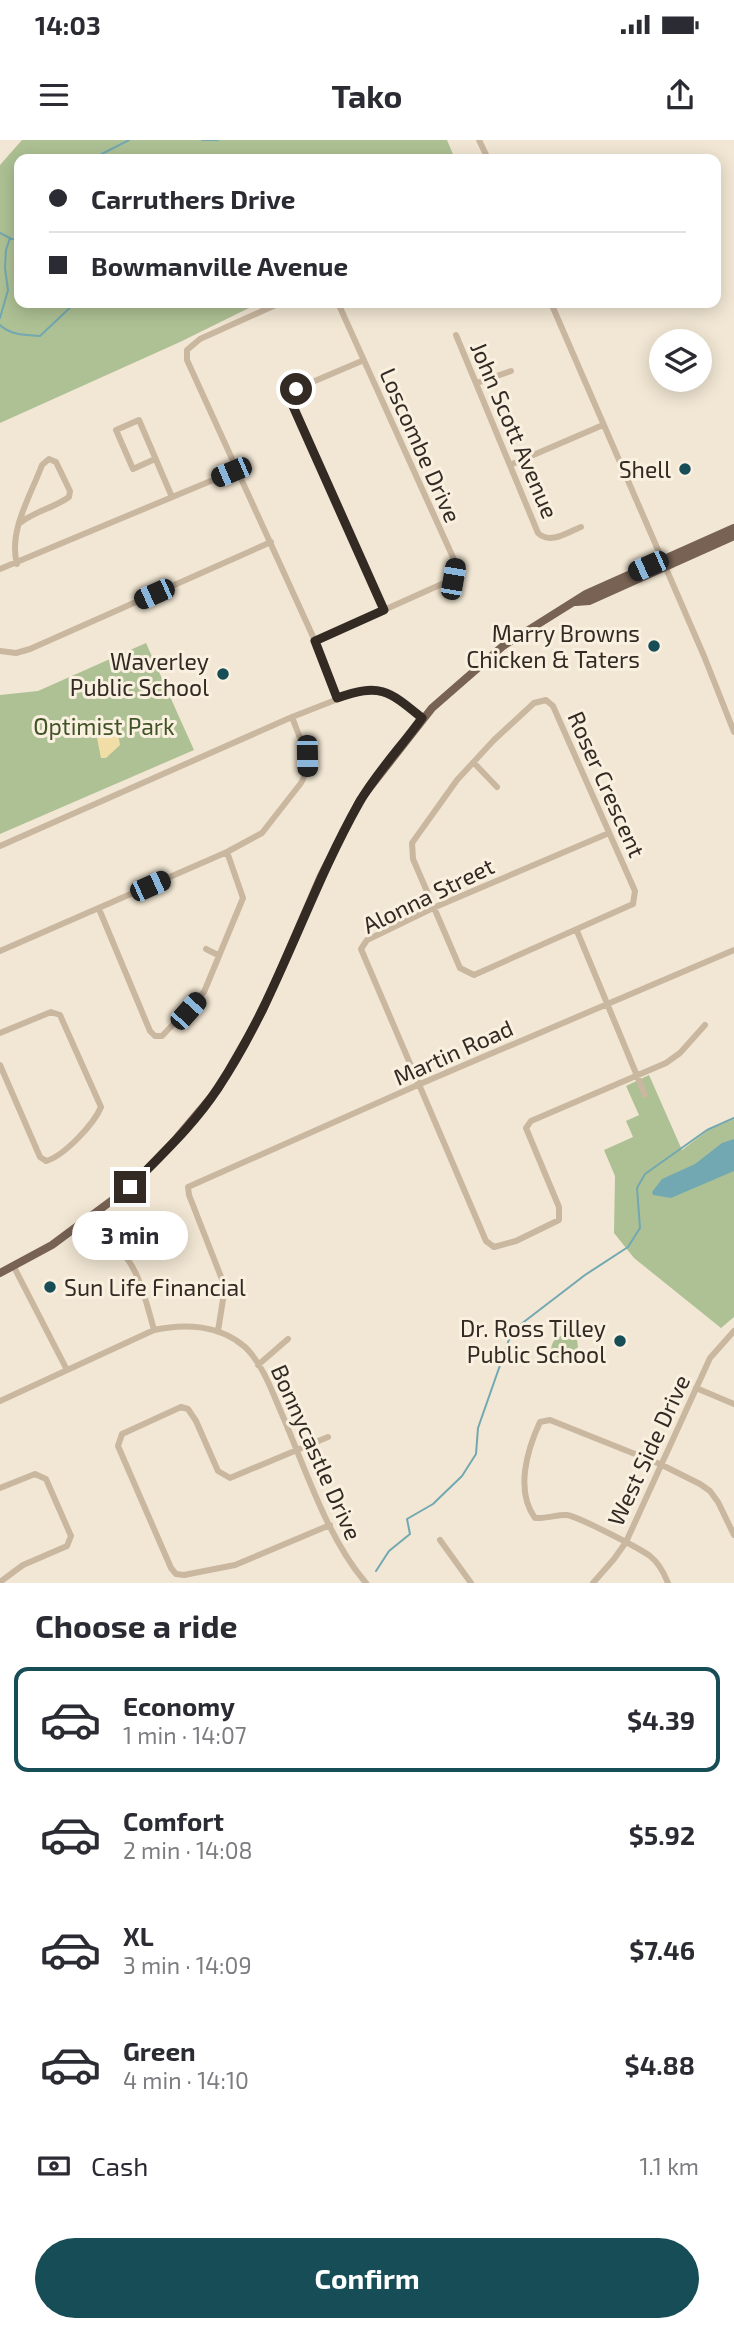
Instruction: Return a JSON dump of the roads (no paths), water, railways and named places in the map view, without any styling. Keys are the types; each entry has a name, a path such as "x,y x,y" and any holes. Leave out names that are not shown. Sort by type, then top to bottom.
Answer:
{"main road":[{"path":"0,1273 51,1245 130,1187 218,1090 262,1010 321,876 360,800 422,718 503,646 576,602 590,600 734,528"},
{"path":"663,562 734,536"}],"street":[{"path":"269,308 200,339 187,350 187,360 315,641 337,698"},
{"name":"Loscombe Drive","path":"315,641 453,579 456,564 340,308"},
{"path":"553,308 705,656 734,732"},
{"name":"John Scott Avenue","path":"456,335 538,533 543,538 552,539 581,527"},
{"path":"364,360 296,389 291,396 292,404 384,610"},
{"path":"477,383 511,371"},
{"path":"155,458 133,468 116,430 139,421 172,496"},
{"path":"510,465 604,425"},
{"path":"17,564 13,552 20,523 43,466 48,459 56,462 70,491 69,497 28,516 20,523"},
{"path":"0,569 237,470"},
{"path":"0,651 16,653 30,649 271,542"},
{"path":"0,846 292,717 361,690 376,690 395,696 422,718"},
{"name":"Roser Crescent","path":"546,700 553,706 609,833 635,891 634,904 474,975 460,968 413,859 412,843 457,779 534,703 546,700"},
{"path":"0,951 227,852 262,833 301,783 307,771 307,756 292,717"},
{"path":"474,763 497,787"},
{"name":"Alonna Street","path":"420,1084 360,949 367,940 433,908 609,833"},
{"path":"99,909 150,1031 155,1036 162,1037 204,992 243,898 227,852"},
{"path":"577,931 645,1095"},
{"path":"206,949 218,955"},
{"name":"Martin Road","path":"218,1331 225,1287 188,1187 420,1084 734,950"},
{"path":"0,1033 51,1012 60,1015 101,1107 97,1118 56,1158 47,1161 40,1157 0,1065"},
{"path":"420,1084 486,1241 494,1247 516,1241 559,1220 559,1207 526,1128 531,1121 666,1063 680,1053 705,1025"},
{"path":"116,1247 128,1256 154,1330"},
{"path":"13,1267 67,1370"},
{"name":"Bonnycastle Drive","path":"0,1401 154,1330 176,1325 218,1331 230,1336 247,1349 258,1364 344,1555 366,1583"},
{"name":"West Side Drive","path":"593,1583 626,1542 710,1358 734,1331"},
{"path":"258,1364 288,1339"},
{"path":"696,1388 734,1404"},
{"path":"328,1437 230,1478 218,1471 188,1409 181,1408 122,1434 118,1446 176,1574 184,1575 235,1565 330,1525"},
{"path":"668,1583 662,1569 651,1557 626,1542 566,1515 549,1519 535,1518 529,1510 524,1477 534,1434 540,1422 550,1420 660,1464 710,1491 734,1535"},
{"path":"0,1488 34,1474 46,1479 71,1536 67,1546 23,1565 0,1582"},
{"path":"440,1540 471,1583"}],"water":[{"path":"734,1139 734,1171 671,1198 653,1195 652,1192 662,1179 695,1164 722,1143"}],"waterway":[{"path":"102,154 129,140"},
{"path":"202,140 218,140"},
{"path":"0,233 10,238 5,268 8,290 0,318"},
{"path":"0,325 13,333 40,336 70,308"},
{"path":"376,1571 389,1551 410,1534 407,1519 433,1504 462,1476 476,1454 478,1428 512,1331 585,1275 628,1247 640,1228 637,1188 645,1174 707,1130 734,1118"}],"place":[{"name":"Shell","path":"685,469"},
{"name":"Marry Browns Chicken & Taters","path":"654,646"},
{"name":"Waverley Public School","path":"223,674"},
{"name":"Sun Life Financial","path":"50,1287"},
{"name":"Dr. Ross Tilley Public School","path":"620,1341"}],"park label":[{"name":"Optimist Park","path":"104,726"}]}
